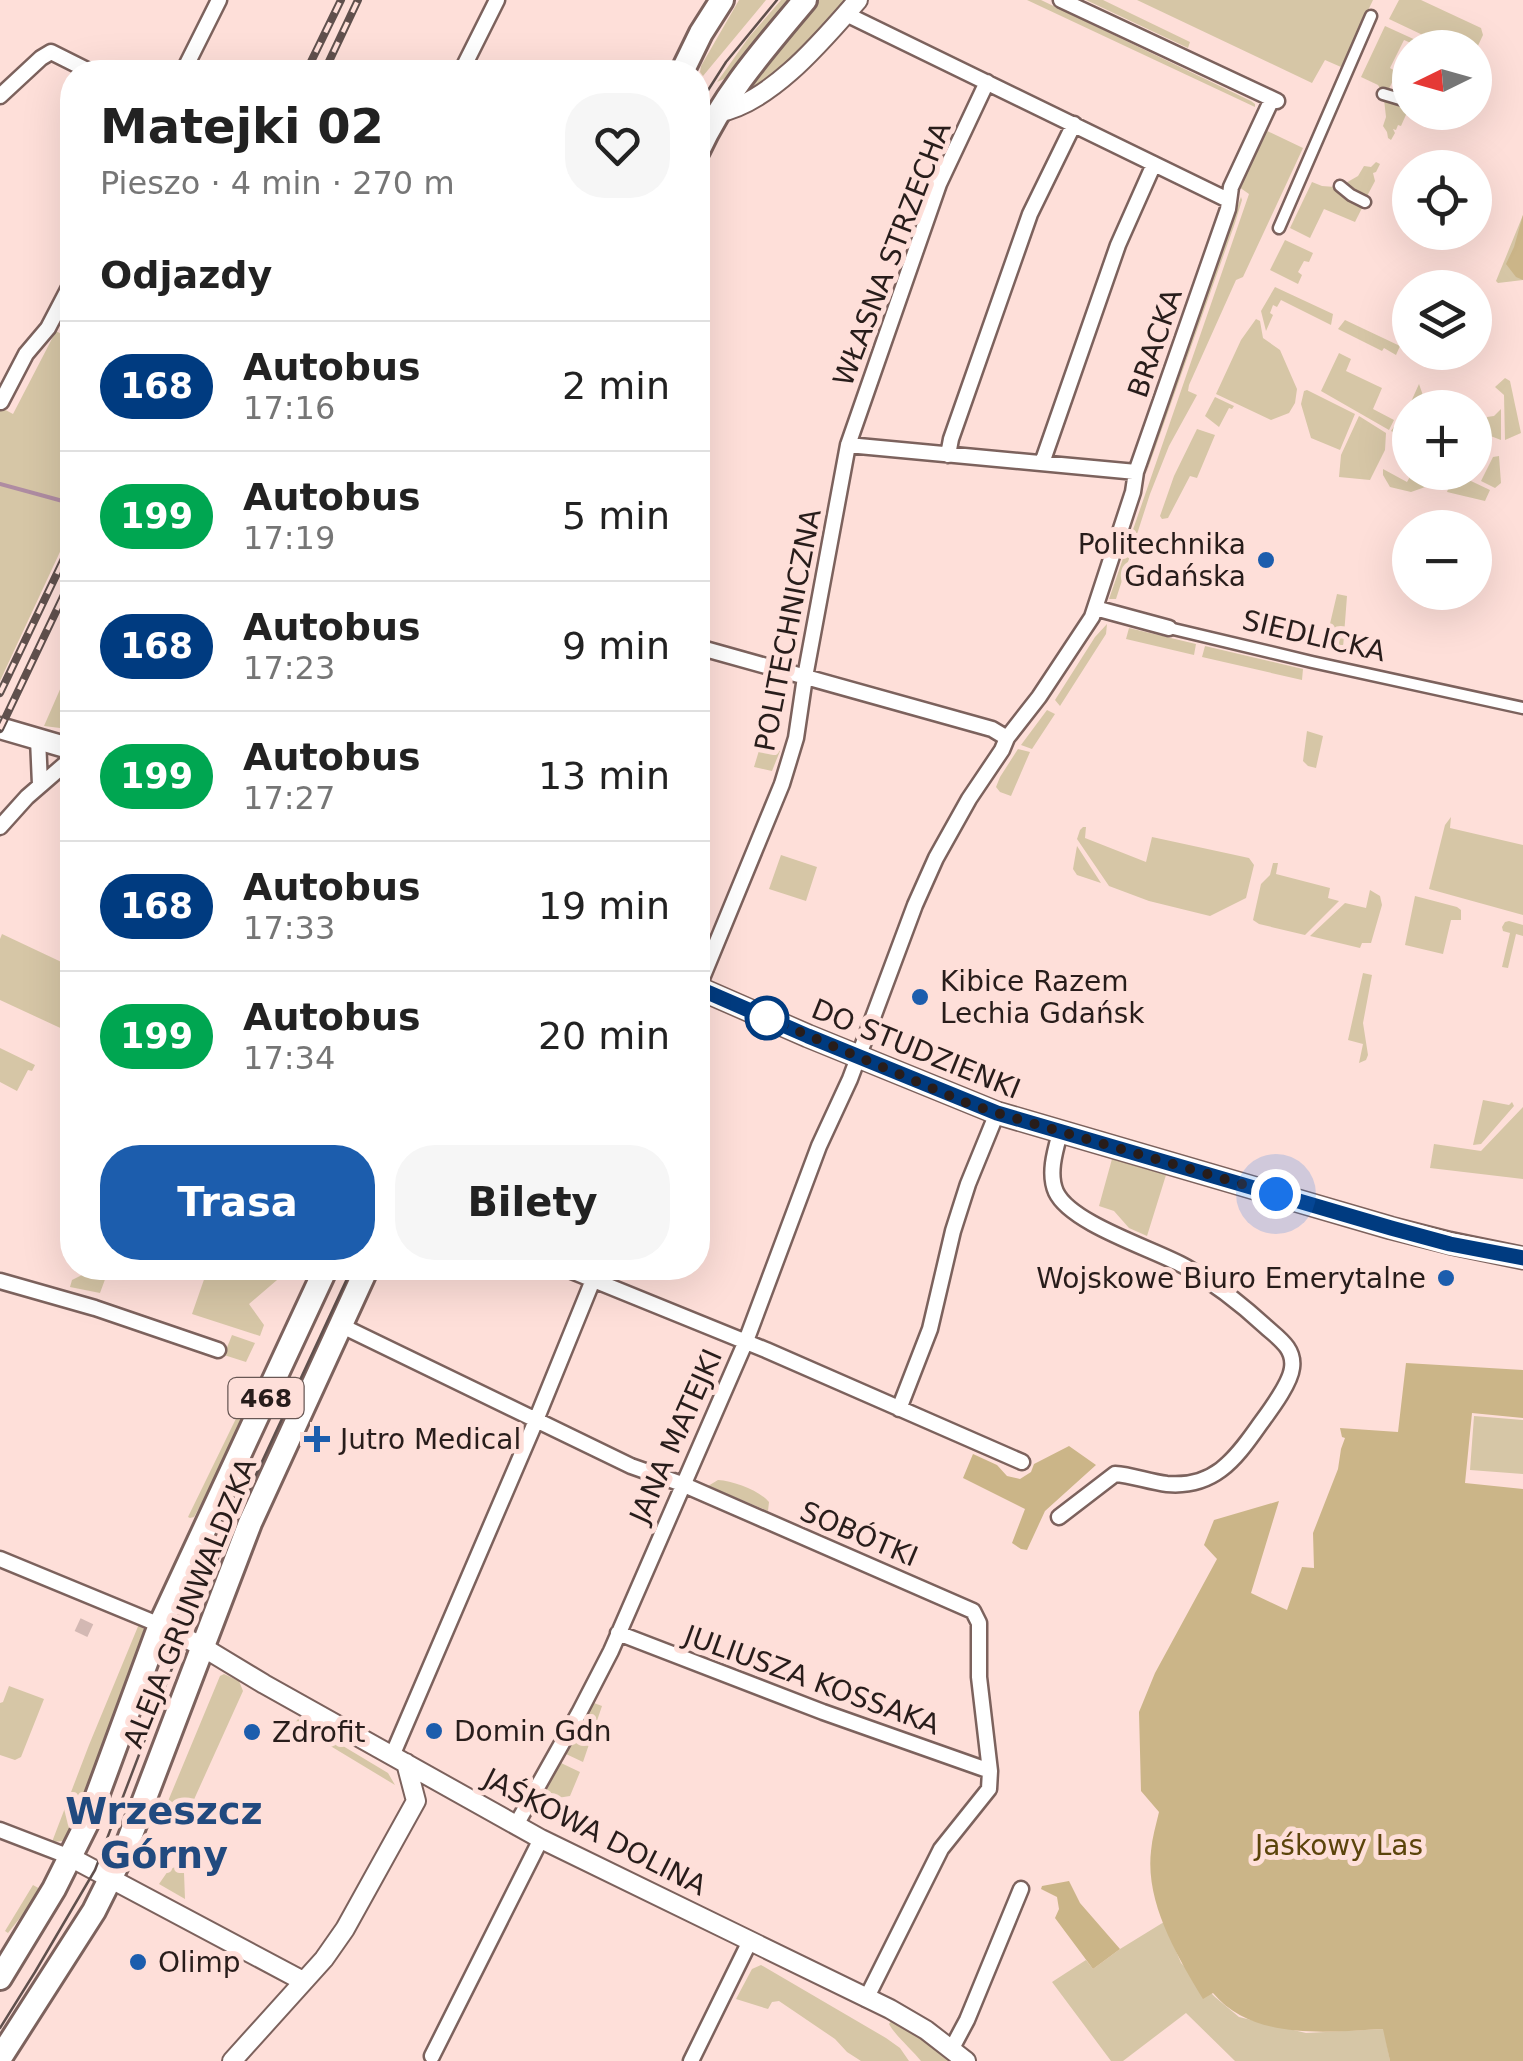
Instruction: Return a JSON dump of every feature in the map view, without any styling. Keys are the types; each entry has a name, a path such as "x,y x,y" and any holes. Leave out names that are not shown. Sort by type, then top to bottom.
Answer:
{"main road":[{"path":"688,60 722,0"},
{"path":"710,104 742,75 805,0"},
{"path":"0,728 60,745"},
{"name":"DO STUDZIENKI","path":"710,993 997,1113 1402,1231 1523,1258"},
{"name":"ALEJA GRUNWALDZKA","path":"0,1978 70,1857 160,1625 320,1280"},
{"name":"ALEJA GRUNWALDZKA","path":"0,2058 111,1878 250,1523 360,1280"}],"street":[{"path":"189,60 219,0"},
{"path":"467,60 497,0"},
{"name":"BRACKA","path":"1007,738 1092,617 1136,472 1218,239 1231,188 1275,100 1061,0"},
{"path":"710,107 741,106 784,76 808,56 852,7 987,82 1228,200"},
{"path":"1279,228 1371,16"},
{"path":"0,96 51,52 67,60"},
{"name":"WŁASNA STRZECHA","path":"848,445 940,184 987,82"},
{"path":"1383,94 1392,97"},
{"path":"948,456 1030,214 1074,124"},
{"path":"1042,463 1118,245 1154,164"},
{"path":"1340,186 1365,202"},
{"path":"2,402 26,354 48,328 60,305"},
{"path":"848,445 1136,472"},
{"name":"POLITECHNICZNA","path":"710,959 782,784 796,738 848,445"},
{"name":"SIEDLICKA","path":"1095,608 1312,662 1523,708"},
{"path":"710,650 992,729 1007,738"},
{"name":"JANA MATEJKI","path":"516,1825 580,1712 618,1633 746,1341 819,1146 859,1057 936,858 1007,738"},
{"path":"38,739 40,784"},
{"path":"0,827 60,768"},
{"path":"899,1408 930,1329 968,1184 997,1113"},
{"path":"1058,1517 1115,1474 1181,1484 1210,1477 1227,1466 1288,1381 1292,1362 1288,1348 1204,1278 1082,1218 1065,1205 1054,1186 1060,1132"},
{"path":"0,1280 218,1350"},
{"path":"416,1801 399,1760 593,1280 746,1341 1022,1462"},
{"name":"SOBÓTKI","path":"340,1324 631,1466 682,1484 973,1611 979,1624 979,1677 990,1771"},
{"path":"0,1559 160,1625"},
{"name":"JAŚKOWA DOLINA","path":"160,1625 541,1839 890,2009 959,2055"},
{"name":"JULIUSZA KOSSAKA","path":"618,1633 990,1771"},
{"path":"866,1998 940,1850 989,1789 990,1771"},
{"path":"232,2061 324,1960 416,1801 456,1791"},
{"path":"0,1830 70,1857 303,1981"},
{"path":"432,2056 541,1839"},
{"path":"959,2055 967,2020 1021,1889"},
{"path":"690,2061 750,1941"}],"shaded area":[{"path":"739,0 766,0 710,68 710,60 704,60"},
{"path":"781,0 790,0 724,79 717,82 749,37"},
{"path":"818,0 848,0 803,51 745,96 742,92"},
{"path":"1027,0 1041,0 1251,101 1255,107"},
{"path":"1086,0 1103,0 1190,42 1188,48"},
{"path":"1137,0 1373,0 1341,67 1325,60 1312,83"},
{"path":"1399,0 1421,0 1482,30 1412,30 1389,19"},
{"path":"1385,26 1394,30 1392,83 1388,91 1361,77"},
{"path":"1384,99 1392,102 1395,133 1391,140 1383,126"},
{"path":"1265,130 1303,148 1243,277 1236,280 1189,385 1188,391 1197,395 1169,446 1116,599 1109,599 1249,194 1239,187"},
{"path":"1376,162 1380,164 1373,173 1375,181 1366,198 1344,184 1358,176 1364,166 1371,167"},
{"path":"1312,182 1335,187 1363,206 1355,222 1324,209 1310,238 1290,228"},
{"path":"1241,197 1235,223 1146,474 1158,431"},
{"path":"1523,215 1523,280 1498,283 1496,281"},
{"path":"1285,240 1313,253 1298,272 1302,275 1298,284 1270,270"},
{"path":"1275,287 1333,314 1331,325 1281,300 1277,307 1273,305 1266,331 1261,311"},
{"path":"1256,319 1260,321 1263,338 1280,350 1297,389 1289,413 1271,420 1216,394 1241,340"},
{"path":"1345,320 1392,342 1392,353 1384,348 1382,351 1338,329"},
{"path":"56,331 60,333 60,552 0,681 0,407 13,414"},
{"path":"1339,353 1351,359 1346,371 1382,388 1373,409 1392,419 1389,430 1321,391"},
{"path":"1505,378 1510,381 1521,433 1505,440 1504,395 1495,387"},
{"path":"1307,390 1355,414 1340,450 1311,438 1301,404"},
{"path":"1215,397 1234,406 1219,427 1205,416"},
{"path":"1501,409 1501,440 1492,437 1494,416"},
{"path":"1359,416 1386,433 1385,450 1370,480 1339,477 1341,455"},
{"path":"1197,429 1215,435 1197,478 1190,476 1168,518 1162,519 1174,476"},
{"path":"1499,456 1501,483 1495,488 1492,486 1493,457"},
{"path":"1383,469 1392,474 1392,487 1390,487"},
{"path":"1448,490 1490,490 1485,501"},
{"path":"1337,594 1347,596 1343,648 1325,645"},
{"path":"1107,624 1106,634 1060,706 1055,700"},
{"path":"1129,628 1196,644 1194,655 1126,639"},
{"path":"1205,646 1303,669 1302,680 1202,657"},
{"path":"60,689 60,728 44,726"},
{"path":"1047,710 1055,714 1032,749 1021,745"},
{"path":"1307,731 1323,736 1316,768 1303,761"},
{"path":"761,744 780,751 772,771 754,767"},
{"path":"1018,749 1030,752 1011,796 996,787"},
{"path":"1451,817 1450,828 1523,845 1523,915 1429,889 1445,825"},
{"path":"1083,827 1085,838 1146,862 1152,837 1249,858 1254,865 1246,898 1210,916 1109,886 1077,839"},
{"path":"1077,846 1101,883 1077,875 1073,869"},
{"path":"781,855 817,867 806,901 769,889"},
{"path":"1273,863 1278,863 1276,874 1330,888 1328,898 1339,901 1305,935 1253,920 1261,884 1270,875"},
{"path":"1370,890 1380,896 1382,905 1371,943 1362,943 1360,948 1310,936 1345,903 1366,908"},
{"path":"1415,896 1461,910 1461,920 1451,920 1443,954 1405,945"},
{"path":"1509,921 1523,925 1523,936 1516,934 1508,968 1502,967 1510,933 1502,927"},
{"path":"2,934 60,961 60,1028 0,1000"},
{"path":"1363,973 1372,975 1363,1023 1368,1055 1359,1063 1363,1044 1348,1040"},
{"path":"0,1048 35,1065 17,1091 0,1082"},
{"path":"1483,1100 1509,1105 1512,1102 1514,1106 1481,1144 1473,1145"},
{"path":"1523,1107 1523,1179 1430,1168 1434,1144 1481,1151"},
{"path":"1112,1159 1166,1175 1147,1236 1129,1228 1114,1211 1099,1206"},
{"path":"72,1280 105,1280 100,1293 70,1287"},
{"path":"204,1280 277,1280 249,1304 264,1325 260,1336 192,1314"},
{"path":"232,1335 255,1343 246,1362 224,1355"},
{"path":"247,1396 250,1408 229,1454 190,1518 188,1517"},
{"path":"1474,1416 1523,1420 1523,1474 1470,1470"},
{"path":"718,1480 739,1484 759,1494 769,1502 768,1511 708,1486"},
{"path":"139,1624 145,1636 71,1833 64,1841 52,1842 89,1745"},
{"path":"224,1674 239,1681 243,1691 187,1815 166,1806"},
{"path":"9,1686 44,1699 21,1757 15,1760 0,1755 0,1703"},
{"path":"594,1703 602,1706 583,1762 566,1754"},
{"path":"298,1719 388,1773 395,1785 294,1724"},
{"path":"561,1763 580,1772 570,1796 551,1799 543,1795"},
{"path":"178,1865 184,1873 185,1899 159,1884"},
{"path":"33,1885 42,1890 8,1933 5,1931"},
{"path":"1164,1922 1181,1963 1239,2017 1306,2033 1384,2029 1390,2061 1235,2061 1186,2013 1123,2061 1111,2061 1052,1982 1086,1960 1093,1969"},
{"path":"761,1965 886,2038 909,2061 861,2061 779,2001 772,2002 768,2009 736,1999 752,1969"},
{"path":"892,2020 952,2061 921,2061 891,2028"}],"green space":[{"path":"1523,215 1523,280 1506,264"},
{"name":"Jaśkowy Las","path":"1406,1363 1523,1370 1523,1418 1472,1413 1465,1483 1523,1489 1523,2061 1390,2061 1383,2029 1292,2030 1249,2019 1213,1993 1203,1999 1165,1929 1153,1890 1151,1851 1159,1812 1141,1791 1139,1712 1155,1673 1217,1559 1204,1545 1214,1520 1279,1501 1251,1593 1287,1610 1302,1567 1314,1568 1313,1533 1338,1469 1345,1438 1340,1428 1398,1432"},
{"path":"1069,1446 1096,1465 1045,1511 1027,1550 1021,1549 1012,1543 1025,1509 963,1478 973,1454 997,1465 1007,1476 1020,1479 1031,1472 1034,1464"},
{"path":"1069,1881 1080,1903 1120,1949 1093,1969 1055,1918 1059,1909 1057,1897 1041,1889"}],"waterway":[{"path":"0,484 60,500"}],"tunnel":[{"path":"81,1634 88,1619"}],"tram line":[{"path":"710,87 777,0"},
{"path":"0,2028 95,1870 184,1637 346,1280"}],"railway":[{"path":"312,60 341,0"},
{"path":"330,60 358,0"},
{"path":"0,693 60,567"},
{"path":"0,729 60,603"}],"bus line":[{"name":"168","path":"710,993 997,1113 1391,1228 1523,1258"}],"place":[{"name":"Politechnika Gdańska","path":"1266,560"},
{"name":"Kibice Razem Lechia Gdańsk","path":"920,997"},
{"name":"Wojskowe Biuro Emerytalne","path":"1446,1278"},
{"name":"Jutro Medical","path":"317,1439"},
{"name":"Domin Gdn","path":"434,1731"},
{"name":"Zdrofit","path":"252,1732"},
{"name":"Olimp","path":"138,1962"}],"district":[{"name":"Wrzeszcz Górny","path":"164,1833"}],"route":[{"path":"767,1018 967,1103 1276,1194"}]}
